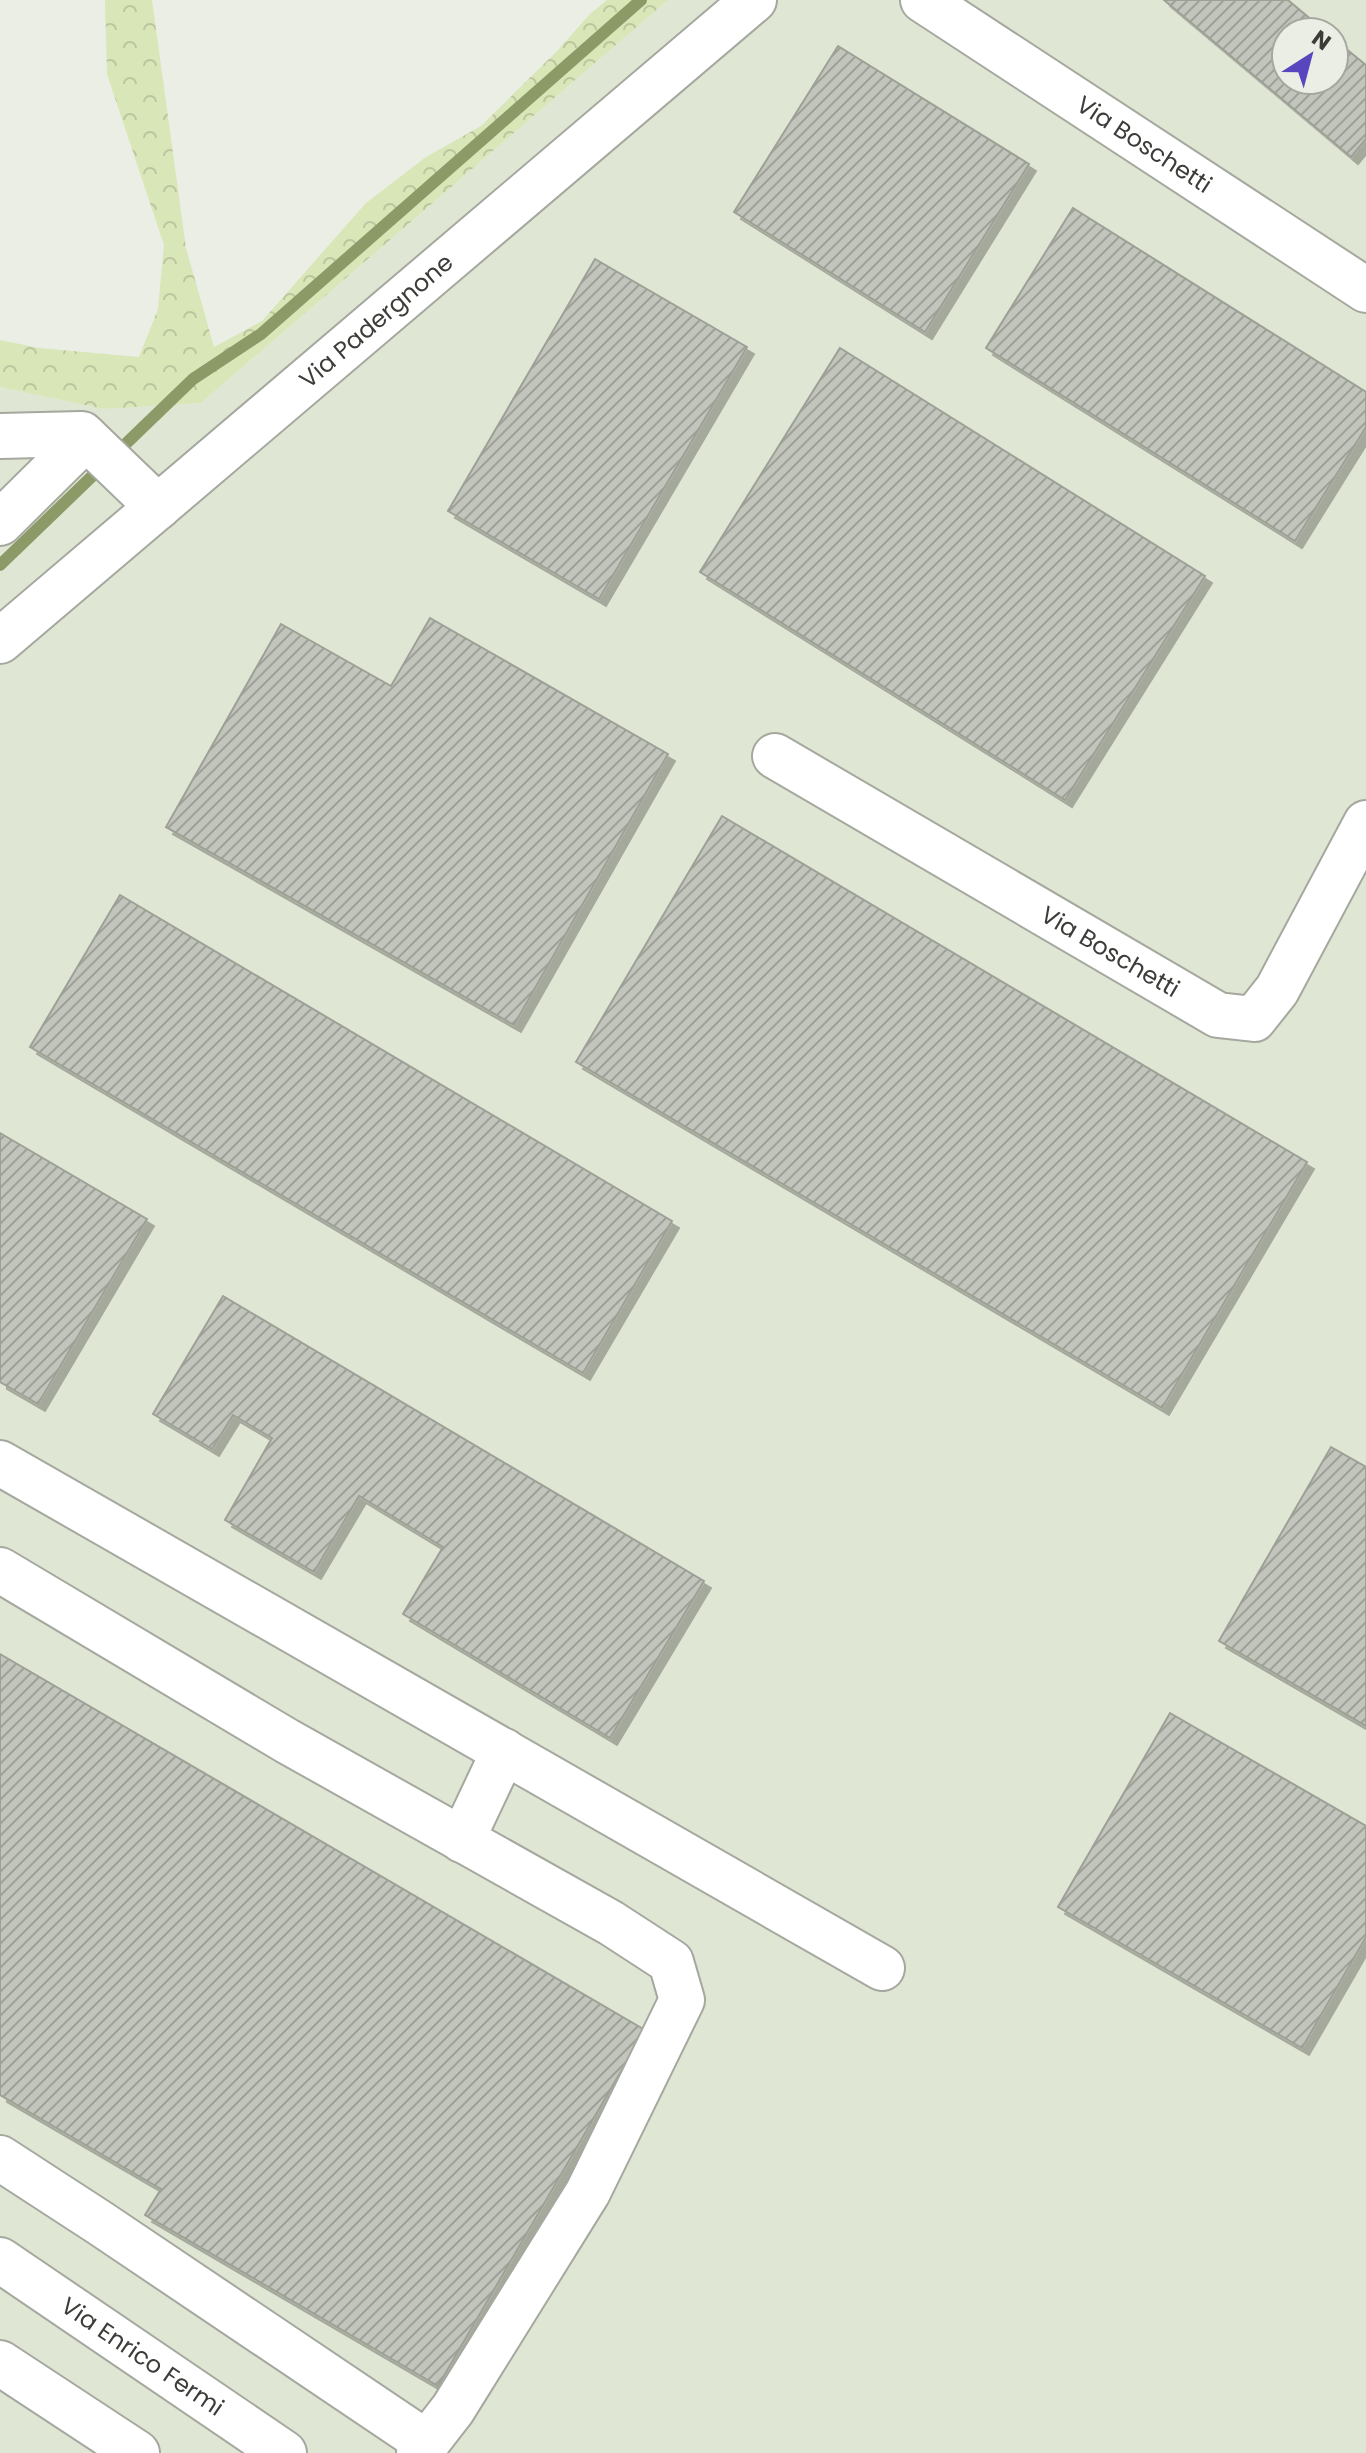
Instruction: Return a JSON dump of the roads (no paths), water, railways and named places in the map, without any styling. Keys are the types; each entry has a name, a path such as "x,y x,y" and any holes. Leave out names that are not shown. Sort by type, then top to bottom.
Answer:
{"street":[{"name":"Via Padergnone","path":"0,641 754,0"},
{"name":"Via Boschetti","path":"923,0 1366,290"},
{"path":"0,436 82,434 158,507"},
{"path":"0,523 101,453"},
{"name":"Via Boschetti","path":"775,756 1218,1015 1254,1019 1277,990 1366,823"},
{"path":"0,1463 882,1968"},
{"path":"0,1570 287,1741 611,1923 671,1962 682,2000 588,2192 453,2409 423,2448 0,2158"},
{"path":"462,1840 504,1751"},
{"name":"Via Enrico Fermi","path":"0,2260 284,2453"},
{"path":"0,2363 137,2453"}],"waterway":[{"path":"0,565 193,379 261,334 641,0"}]}
